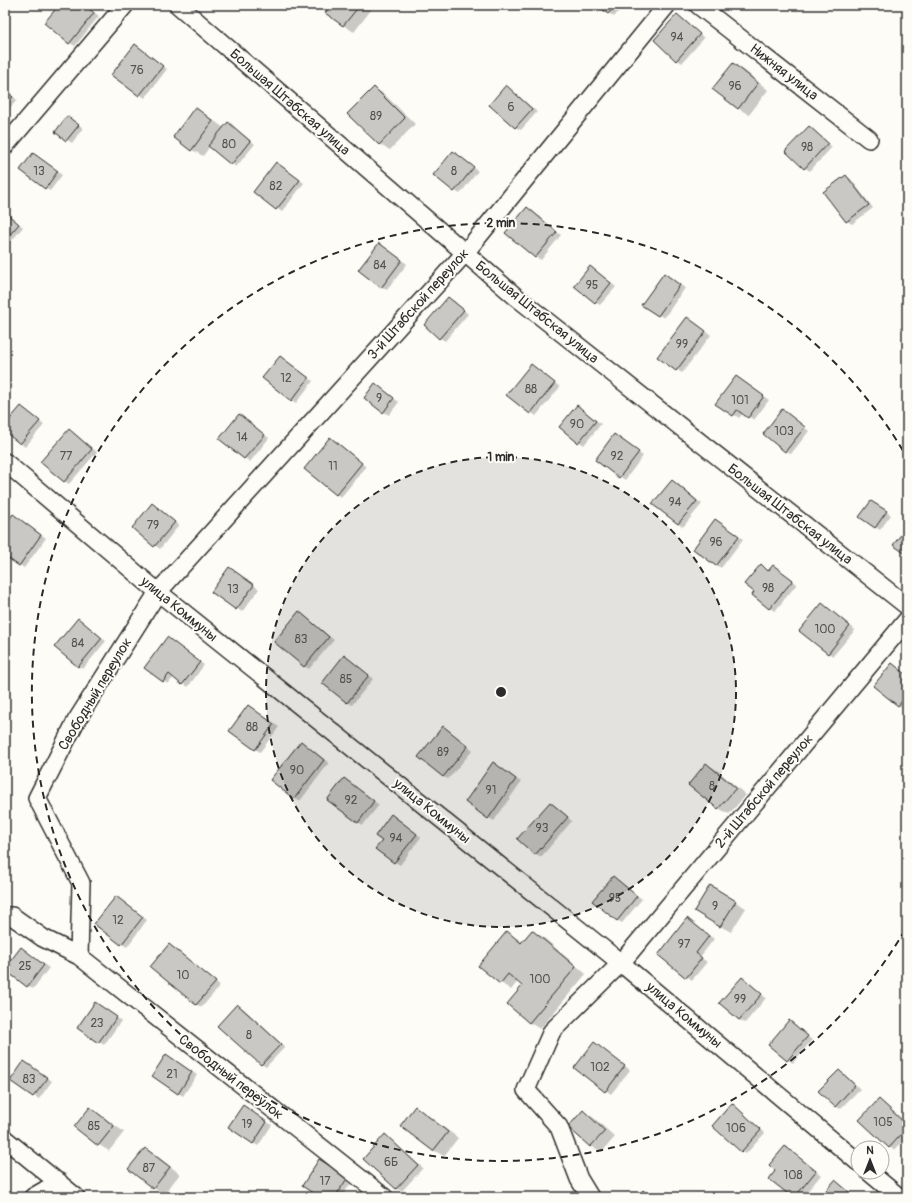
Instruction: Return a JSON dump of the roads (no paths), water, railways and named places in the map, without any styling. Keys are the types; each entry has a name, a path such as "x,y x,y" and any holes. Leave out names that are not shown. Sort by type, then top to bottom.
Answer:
{"street":[{"path":"5,146 125,5"},
{"name":"Большая Штабская улица","path":"178,5 515,296 907,606"},
{"name":"3-й Штабской переулок","path":"158,592 465,253 667,5"},
{"name":"Нижняя улица","path":"698,5 869,139"},
{"name":"улица Коммуны","path":"5,462 158,592 621,963 850,1155"},
{"name":"Свободный переулок","path":"79,956 81,883 37,798 76,722 158,592"},
{"name":"2-й Штабской переулок","path":"590,1197 579,1179 559,1127 526,1090 552,1031 621,963 907,620"},
{"name":"Свободный переулок","path":"5,916 12,916 43,938 79,956 384,1197"},
{"path":"5,1139 76,1197"},
{"path":"879,1180 899,1197"},
{"path":"32,1197 59,1182"}]}
